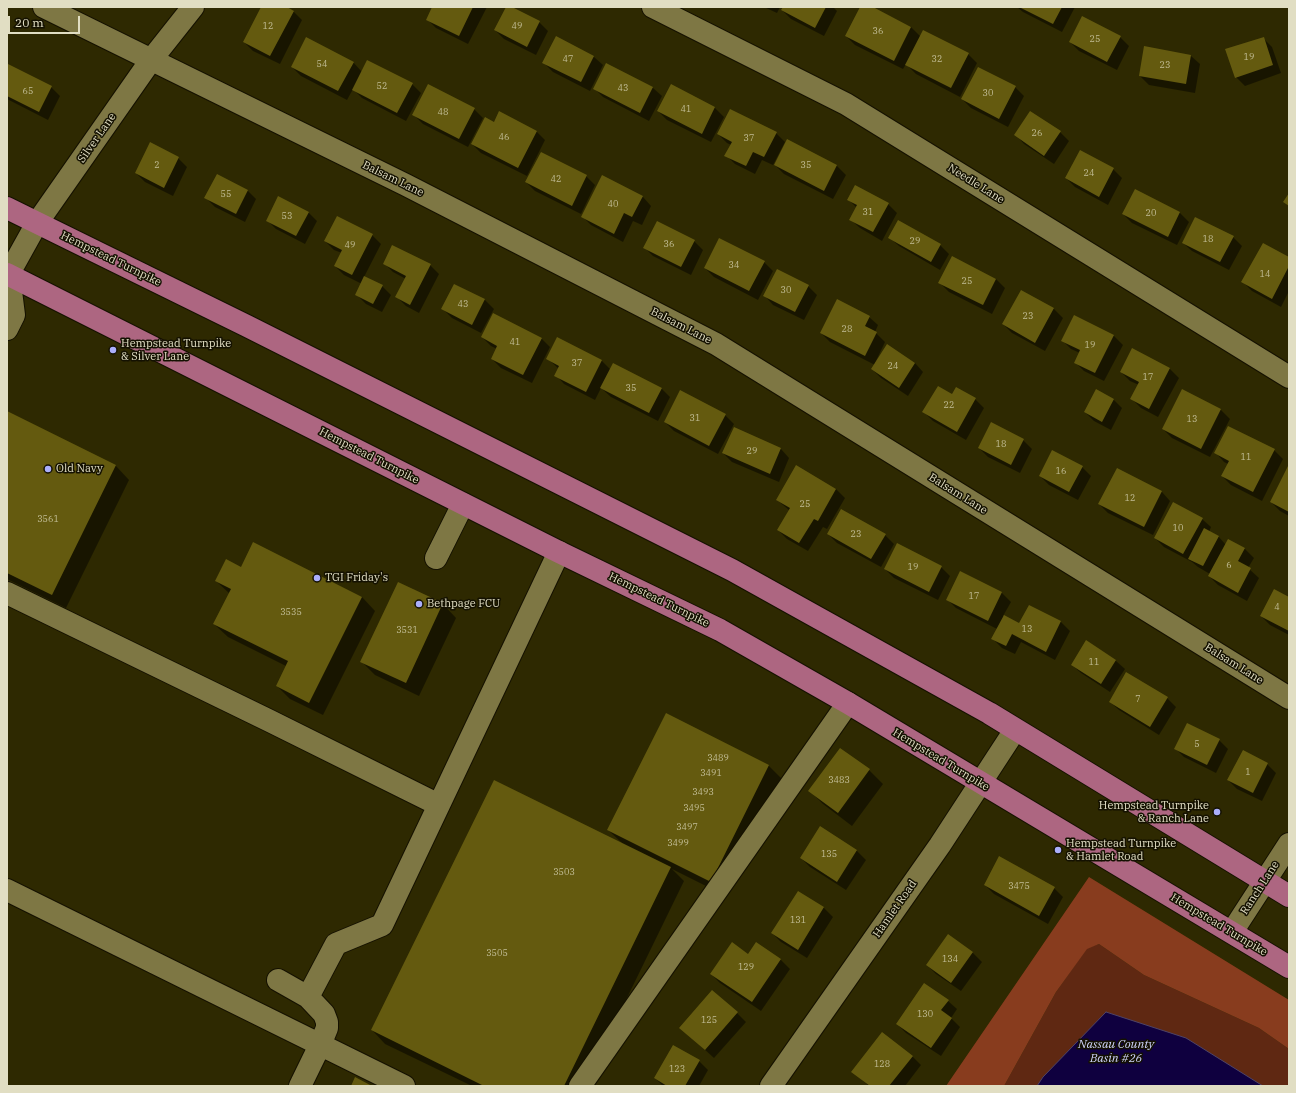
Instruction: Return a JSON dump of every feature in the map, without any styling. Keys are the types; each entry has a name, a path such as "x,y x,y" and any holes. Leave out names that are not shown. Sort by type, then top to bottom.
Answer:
{"main road":[{"name":"Hempstead Turnpike","path":"7,208 247,326 732,570 989,713 1289,896"},
{"name":"Hempstead Turnpike","path":"8,275 559,552 720,630 848,704 1289,967"}],"street":[{"name":"Balsam Lane","path":"44,7 406,185 716,344 1289,698"},
{"name":"Silver Lane","path":"8,275 37,223 151,60 193,7"},
{"name":"Needle Lane","path":"653,7 846,104 1288,375"},
{"path":"7,329 14,315 8,275"},
{"path":"436,558 463,504"},
{"path":"308,997 336,944 382,926 559,552"},
{"path":"7,593 439,805"},
{"path":"580,1086 848,704"},
{"name":"Hamlet Road","path":"771,1086 940,844 1015,730"},
{"name":"Ranch Lane","path":"1232,932 1289,844"},
{"path":"7,890 404,1086"},
{"path":"278,980 308,997 324,1014 327,1022 327,1028 320,1045 300,1086"}],"shaded area":[{"path":"1089,877 1289,1000 1289,1049 1259,1028 1144,975 1099,944 1087,949 1056,992 1004,1086 946,1086"},
{"path":"1099,944 1144,975 1259,1028 1289,1049 1289,1086 1004,1086 1056,992 1087,948"}],"water":[{"name":"Nassau County Basin #26","path":"1106,1012 1186,1038 1263,1086 1037,1086 1043,1077"}],"building":[{"path":"261,7 287,7 294,11 270,56 243,42"},
{"path":"432,7 473,7 459,36 426,20"},
{"path":"506,7 512,7 540,21 527,47 494,30"},
{"path":"783,7 826,7 815,28 781,10"},
{"path":"860,7 873,7 911,27 894,61 845,36"},
{"path":"1019,7 1062,7 1053,24"},
{"path":"1082,16 1121,36 1107,62 1069,42"},
{"path":"923,30 969,53 951,88 905,65"},
{"path":"556,36 594,56 581,82 542,63"},
{"path":"306,37 354,62 338,91 291,67"},
{"path":"1264,37 1273,65 1235,78 1225,49"},
{"path":"1144,46 1191,55 1186,84 1139,76"},
{"path":"367,60 413,83 397,113 352,90"},
{"path":"606,63 653,87 640,113 593,89"},
{"path":"8,64 52,86 39,112 7,96"},
{"path":"978,67 1016,86 999,119 961,99"},
{"path":"428,84 475,108 459,139 412,115"},
{"path":"671,84 715,107 702,134 657,111"},
{"path":"730,109 777,132 764,157 753,152 746,166 724,156 732,142 717,134"},
{"path":"499,111 537,131 518,168 471,144 485,117 494,122"},
{"path":"1030,111 1061,131 1044,156 1014,135"},
{"path":"787,139 837,165 824,191 774,165"},
{"path":"150,142 179,157 164,188 135,173"},
{"path":"1080,150 1114,168 1099,197 1065,178"},
{"path":"541,152 587,175 572,206 525,182"},
{"path":"217,174 248,190 236,214 204,198"},
{"path":"602,175 643,196 632,217 624,213 614,234 581,217"},
{"path":"855,185 889,203 873,232 849,220 857,205 847,200"},
{"path":"1135,189 1180,212 1168,237 1122,214"},
{"path":"1289,193 1289,206 1283,202"},
{"path":"278,196 309,212 296,236 266,221"},
{"path":"337,216 373,234 352,275 334,266 342,250 324,241"},
{"path":"1195,217 1234,236 1220,262 1182,243"},
{"path":"898,220 941,244 931,262 888,238"},
{"path":"657,221 695,240 681,267 643,248"},
{"path":"719,238 765,261 749,291 704,268"},
{"path":"1263,243 1289,257 1289,266 1272,299 1241,282"},
{"path":"392,245 431,264 410,305 395,297 406,276 383,264"},
{"path":"952,256 996,279 983,305 938,283"},
{"path":"777,269 809,285 795,312 763,296"},
{"path":"364,276 383,285 373,304 355,295"},
{"path":"454,284 485,299 472,325 441,309"},
{"path":"1021,290 1054,308 1035,343 1002,324"},
{"path":"837,299 870,316 865,326 877,332 865,356 820,333"},
{"path":"493,313 542,338 523,375 491,359 497,346 481,337"},
{"path":"1074,315 1114,335 1095,373 1074,363 1080,350 1061,341"},
{"path":"557,337 602,360 586,392 554,376 559,366 546,359"},
{"path":"887,344 915,363 899,388 871,369"},
{"path":"1132,348 1170,368 1149,409 1130,399 1139,382 1120,372"},
{"path":"613,363 662,388 649,413 600,388"},
{"path":"938,386 952,394 956,387 976,398 957,432 922,412"},
{"path":"1096,389 1114,399 1102,422 1084,412"},
{"path":"1182,389 1221,409 1201,449 1162,429"},
{"path":"680,390 726,414 709,446 664,422"},
{"path":"7,411 116,465 52,595 7,573"},
{"path":"991,422 1024,439 1011,465 978,448"},
{"path":"1228,426 1275,449 1253,492 1221,476 1229,461 1214,453"},
{"path":"734,427 781,448 770,474 722,453"},
{"path":"1052,450 1083,466 1069,492 1039,476"},
{"path":"1289,464 1289,512 1270,502"},
{"path":"796,465 836,489 818,521 814,519 799,543 777,530 790,508 776,500"},
{"path":"1117,468 1162,491 1144,527 1098,504"},
{"path":"1173,502 1203,518 1183,554 1154,538"},
{"path":"841,509 886,534 871,559 827,534"},
{"path":"1204,528 1219,536 1203,566 1188,559"},
{"path":"1228,539 1245,548 1238,561 1251,568 1238,593 1208,576"},
{"path":"253,542 362,597 309,703 276,686 288,661 213,624 231,589 215,581 226,559 241,567"},
{"path":"897,543 942,566 929,592 884,569"},
{"path":"960,571 1002,592 988,621 946,600"},
{"path":"398,582 443,603 406,683 360,662"},
{"path":"1274,589 1289,597 1289,631 1260,616"},
{"path":"1029,605 1061,621 1046,652 1012,634 1006,646 991,639 1004,615 1019,623"},
{"path":"1086,640 1116,660 1101,684 1071,665"},
{"path":"1126,672 1168,697 1150,727 1109,702"},
{"path":"666,713 769,765 711,882 607,830"},
{"path":"1187,723 1220,739 1207,765 1174,749"},
{"path":"840,748 870,769 838,813 808,791"},
{"path":"1243,750 1268,763 1253,793 1227,780"},
{"path":"494,780 671,867 564,1086 484,1086 371,1030"},
{"path":"820,826 857,850 837,882 800,858"},
{"path":"999,856 1055,887 1039,916 984,885"},
{"path":"798,891 824,907 798,950 771,933"},
{"path":"948,934 973,952 951,983 926,965"},
{"path":"732,942 748,954 756,942 781,959 752,1002 710,974"},
{"path":"924,983 949,1000 941,1010 952,1018 931,1048 896,1024"},
{"path":"712,990 738,1012 705,1050 679,1028"},
{"path":"882,1032 913,1056 889,1086 870,1086 851,1072"},
{"path":"673,1045 700,1060 685,1086 667,1086 654,1078"},
{"path":"355,1077 372,1086 351,1086"}],"place":[{"name":"Hempstead Turnpike & Silver Lane","path":"113,350"},
{"name":"Old Navy","path":"48,469"},
{"name":"TGI Friday's","path":"317,578"},
{"name":"Bethpage FCU","path":"419,604"},
{"name":"Hempstead Turnpike & Ranch Lane","path":"1217,812"},
{"name":"Hempstead Turnpike & Hamlet Road","path":"1058,850"}]}
